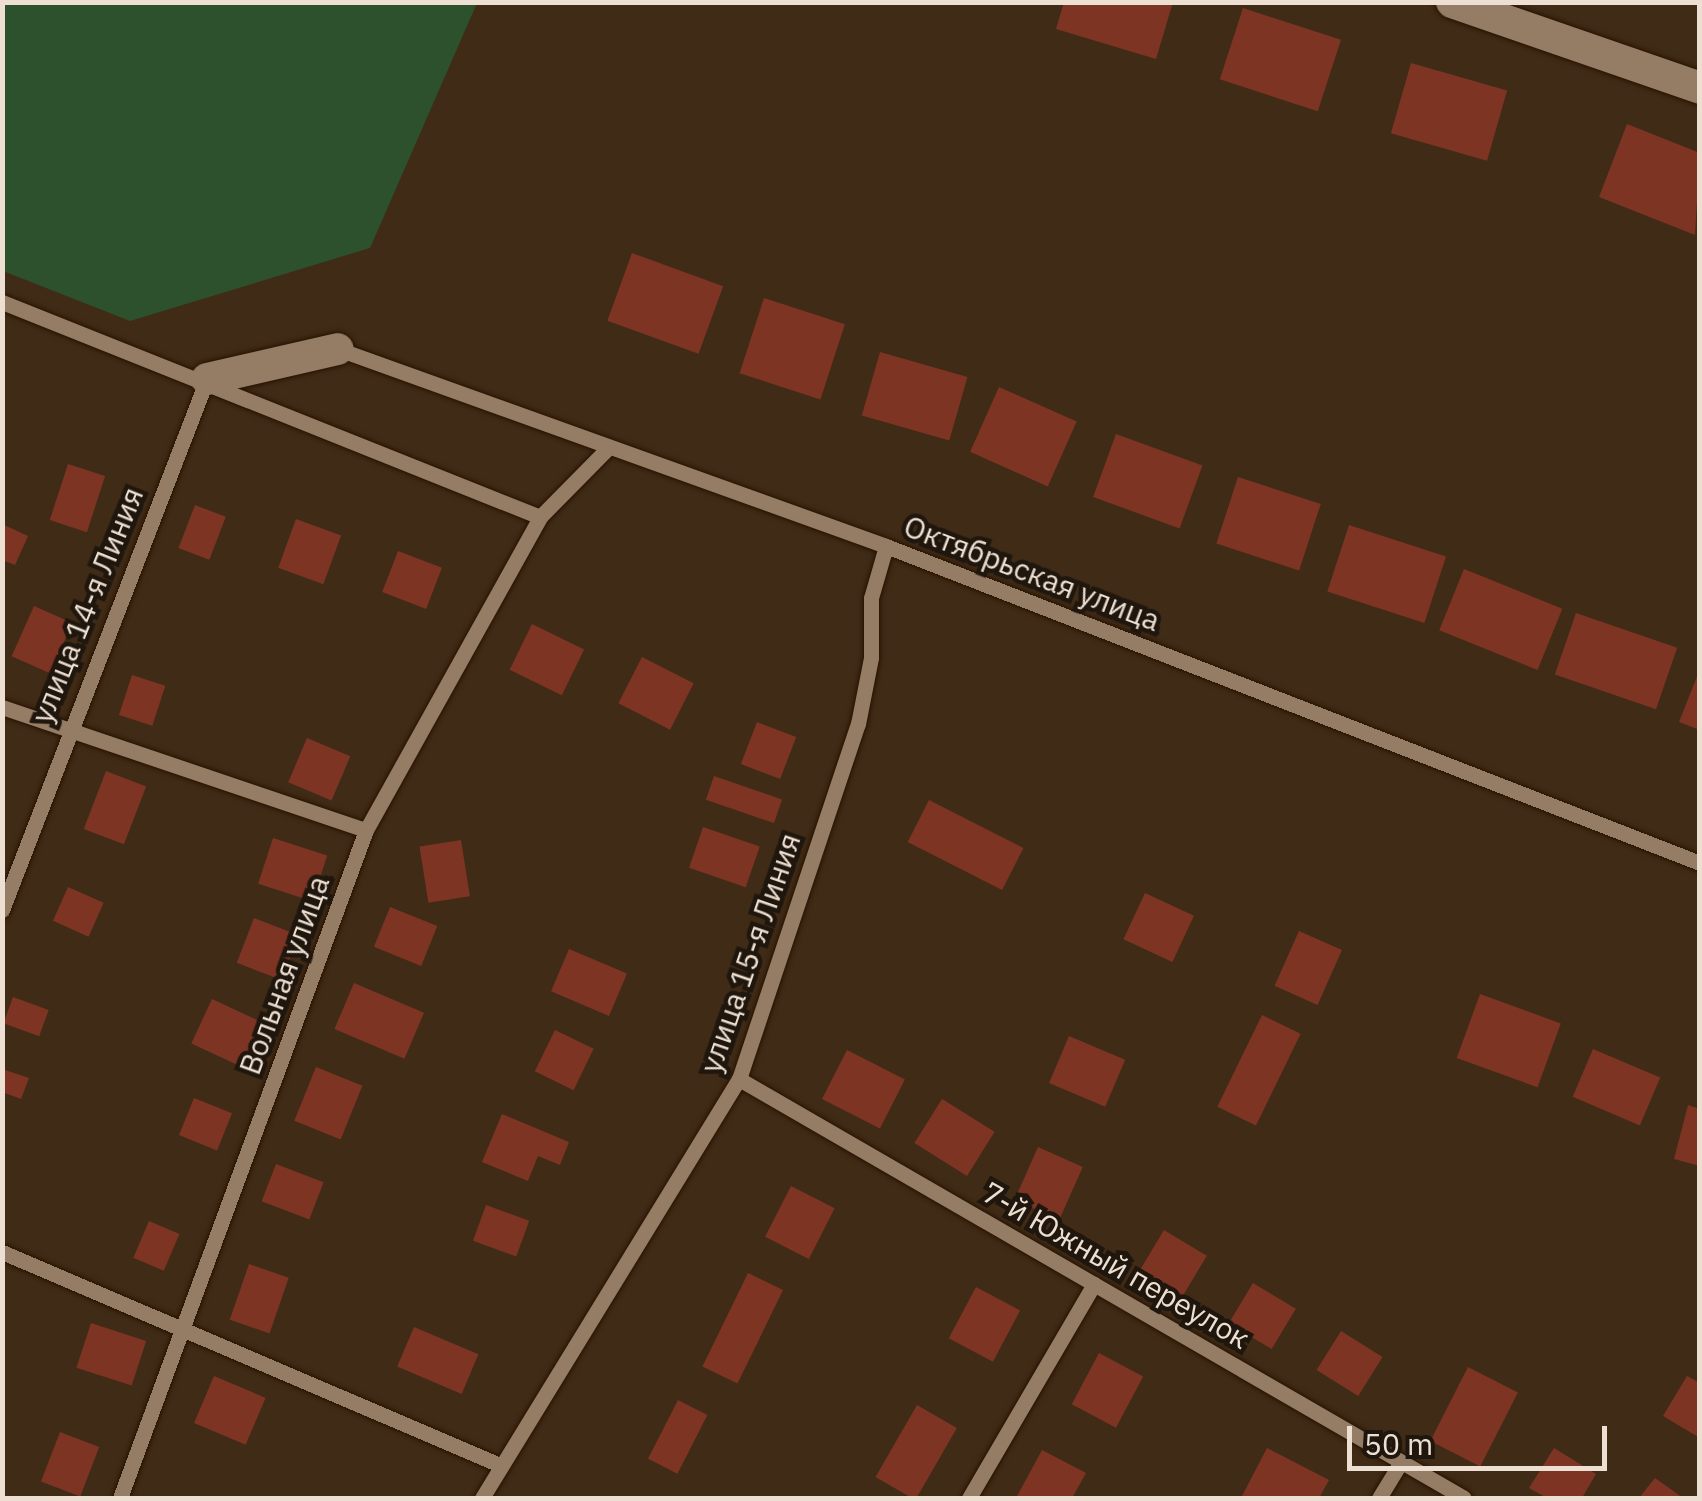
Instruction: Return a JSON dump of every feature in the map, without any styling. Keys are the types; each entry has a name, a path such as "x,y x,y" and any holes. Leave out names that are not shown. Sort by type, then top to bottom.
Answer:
{"street":[{"path":"1452,2 1700,88"},
{"path":"207,379 338,349"}],"lane":[{"path":"2,302 207,379 540,518"},
{"name":"Октябрьская улица","path":"338,349 607,450 886,546 1700,863"},
{"name":"улица 14-я Линия","path":"2,910 66,732 207,379"},
{"name":"Вольная улица","path":"120,1498 185,1331 366,830 540,518 607,450"},
{"name":"улица 15-я Линия","path":"482,1498 739,1079 858,724 871,658 871,598 886,546"},
{"path":"2,707 66,732 366,830"},
{"name":"7-й Южный переулок","path":"739,1079 1464,1498"},
{"path":"2,1252 500,1465"},
{"path":"969,1498 1094,1284"},
{"path":"1379,1498 1401,1462"}],"green space":[{"path":"2,3 477,3 370,248 130,321 3,271"}],"building":[{"path":"1064,2 1173,2 1156,59 1056,29"},
{"path":"1243,8 1341,40 1318,111 1220,79"},
{"path":"1411,63 1507,91 1487,161 1391,133"},
{"path":"1627,124 1700,153 1695,235 1599,197"},
{"path":"632,253 723,286 699,354 607,321"},
{"path":"764,298 845,324 820,399 740,373"},
{"path":"880,352 967,377 949,441 862,415"},
{"path":"999,387 1077,422 1048,486 970,452"},
{"path":"1116,434 1202,465 1180,528 1093,497"},
{"path":"68,464 105,476 87,532 50,520"},
{"path":"1238,477 1321,504 1299,570 1216,544"},
{"path":"195,505 226,517 209,560 179,548"},
{"path":"296,519 341,535 323,584 278,568"},
{"path":"2,524 28,536 15,565 2,560"},
{"path":"1349,525 1446,557 1424,623 1327,592"},
{"path":"398,551 442,568 426,609 382,592"},
{"path":"1464,569 1562,609 1538,670 1439,630"},
{"path":"34,606 72,623 50,673 12,656"},
{"path":"1576,613 1677,648 1656,709 1555,674"},
{"path":"532,624 584,649 562,695 510,670"},
{"path":"642,657 694,683 670,730 618,703"},
{"path":"1700,669 1700,730 1679,722"},
{"path":"132,675 165,686 152,726 119,715"},
{"path":"757,722 796,737 780,779 741,764"},
{"path":"307,738 350,756 332,801 288,782"},
{"path":"106,771 146,786 124,844 84,829"},
{"path":"714,776 782,799 774,823 706,800"},
{"path":"929,800 1023,848 1002,890 908,842"},
{"path":"703,827 760,847 746,887 689,868"},
{"path":"273,838 327,856 312,901 258,884"},
{"path":"461,840 470,896 428,903 420,847"},
{"path":"68,887 104,903 89,937 53,921"},
{"path":"1145,893 1194,916 1172,962 1123,939"},
{"path":"390,907 437,926 421,966 374,947"},
{"path":"254,918 299,935 282,980 237,963"},
{"path":"1299,931 1342,950 1318,1005 1275,986"},
{"path":"569,949 627,974 609,1016 551,991"},
{"path":"354,983 424,1013 404,1059 334,1029"},
{"path":"1480,994 1561,1023 1538,1087 1457,1058"},
{"path":"13,997 49,1010 39,1036 3,1023"},
{"path":"212,999 264,1023 243,1067 191,1043"},
{"path":"1262,1015 1301,1034 1256,1126 1217,1107"},
{"path":"555,1030 594,1049 573,1090 535,1071"},
{"path":"1069,1036 1125,1060 1105,1107 1049,1083"},
{"path":"1593,1049 1660,1078 1640,1125 1573,1097"},
{"path":"847,1050 905,1080 880,1129 822,1099"},
{"path":"316,1067 362,1086 341,1140 294,1121"},
{"path":"2,1069 29,1078 21,1099 2,1092"},
{"path":"194,1098 232,1113 217,1150 179,1135"},
{"path":"942,1099 995,1132 967,1176 914,1143"},
{"path":"1688,1105 1700,1109 1700,1166 1674,1159"},
{"path":"502,1114 569,1142 560,1165 538,1156 528,1181 482,1162"},
{"path":"1038,1147 1083,1167 1059,1220 1014,1200"},
{"path":"276,1164 324,1182 309,1220 262,1201"},
{"path":"791,1186 835,1208 809,1259 765,1237"},
{"path":"486,1205 529,1221 516,1256 473,1241"},
{"path":"149,1221 179,1234 164,1271 133,1258"},
{"path":"1164,1230 1207,1256 1183,1295 1140,1269"},
{"path":"249,1264 289,1278 270,1333 230,1320"},
{"path":"748,1273 783,1290 737,1384 702,1366"},
{"path":"1253,1283 1296,1309 1272,1349 1229,1323"},
{"path":"976,1287 1020,1310 993,1362 949,1338"},
{"path":"91,1323 146,1341 132,1386 76,1368"},
{"path":"414,1327 478,1354 462,1394 397,1367"},
{"path":"1341,1331 1383,1357 1358,1396 1317,1370"},
{"path":"1099,1353 1143,1376 1116,1428 1072,1404"},
{"path":"1468,1367 1518,1392 1480,1466 1430,1441"},
{"path":"214,1376 266,1398 246,1445 194,1423"},
{"path":"1687,1376 1700,1383 1700,1438 1663,1416"},
{"path":"678,1400 707,1415 677,1474 648,1459"},
{"path":"917,1405 957,1428 916,1498 876,1477"},
{"path":"60,1432 99,1447 80,1497 41,1481"},
{"path":"1267,1448 1329,1480 1319,1498 1242,1496"},
{"path":"1554,1448 1596,1474 1582,1498 1547,1498 1529,1488"},
{"path":"1042,1450 1086,1473 1072,1498 1016,1498"},
{"path":"1655,1478 1683,1498 1639,1498"}]}
